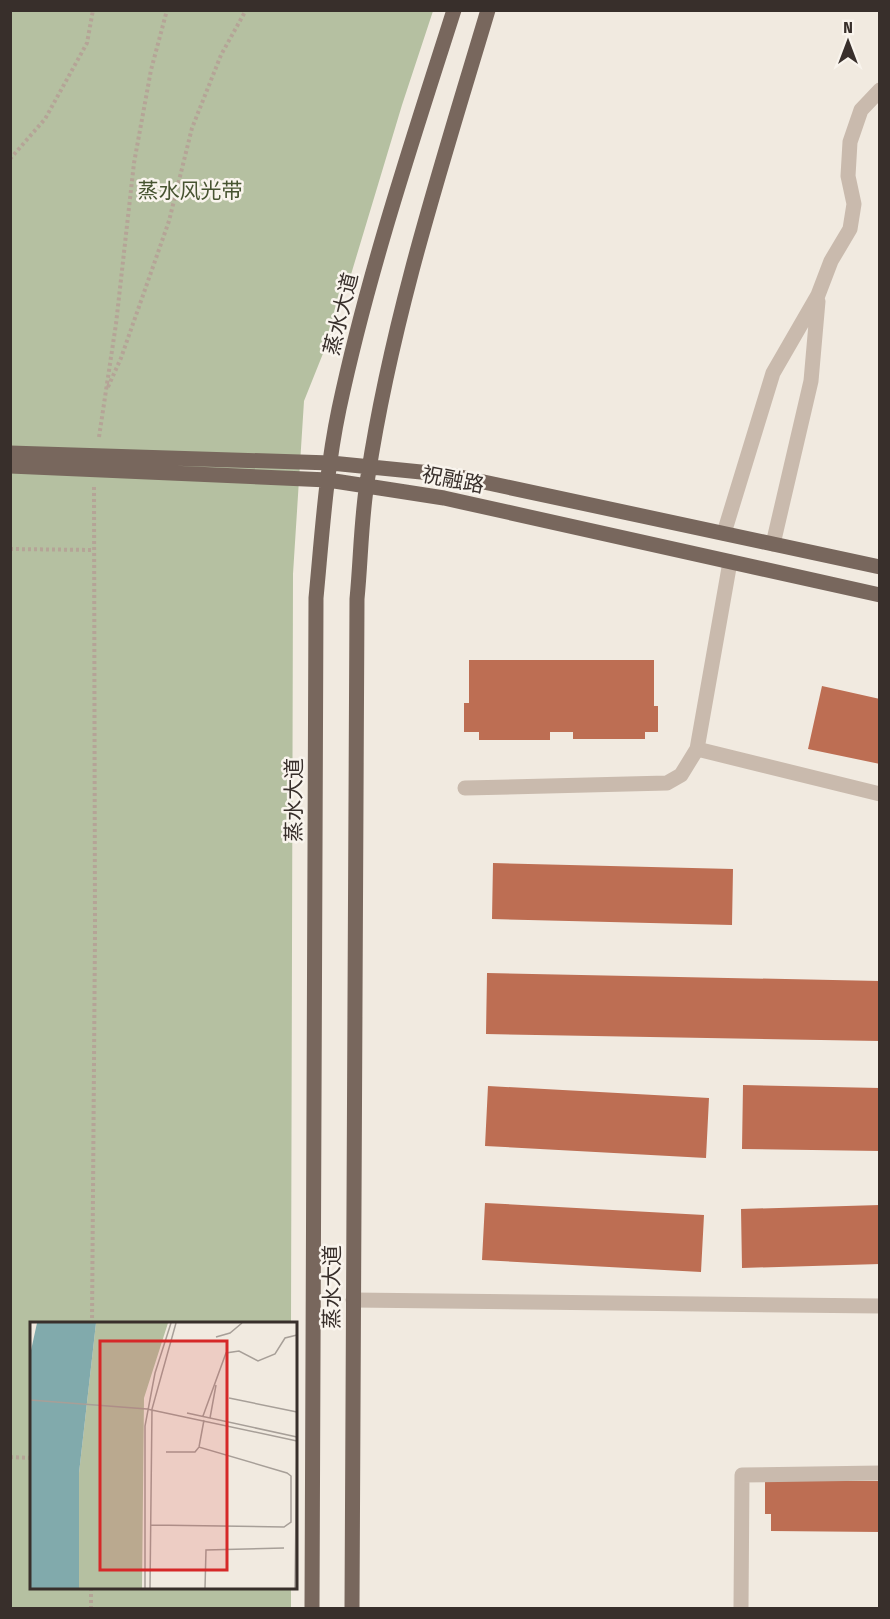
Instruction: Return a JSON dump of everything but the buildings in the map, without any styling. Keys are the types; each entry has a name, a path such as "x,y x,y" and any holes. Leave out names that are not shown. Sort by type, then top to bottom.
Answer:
{"main road":[{"name":"蒸水大道","path":"312,1608 315,598 330,463 339,409 384,229 454,10"},
{"name":"蒸水大道","path":"352,1608 357,599 369,467 378,413 424,223 488,10"},
{"name":"祝融路","path":"10,453 95,463 328,480 444,498 879,595"},
{"name":"祝融路","path":"10,466 95,463 330,463 451,476 879,567"}],"street":[{"path":"724,533 773,373 818,295 831,261 850,229 855,204 848,176 850,142 861,110 879,90"},
{"path":"773,544 811,381 818,295"},
{"path":"465,788 667,783 681,775 697,749 730,562"},
{"path":"697,749 879,794"},
{"path":"353,1300 879,1306"},
{"path":"741,1608 742,1475 879,1473"}],"path":[{"path":"10,159 45,119 87,43 93,10"},
{"path":"92,1322 95,463 116,324 134,163 152,70 167,10"},
{"path":"105,393 121,358 170,221 192,128 221,55 246,10"},
{"path":"10,549 93,550"},
{"path":"10,1457 30,1458"},
{"path":"91,1589 91,1608"}],"green space":[{"name":"蒸水风光带","path":"11,11 433,11 340,311 304,401 293,574 291,1322 30,1322 30,1589 291,1589 291,1608 11,1608"}]}
